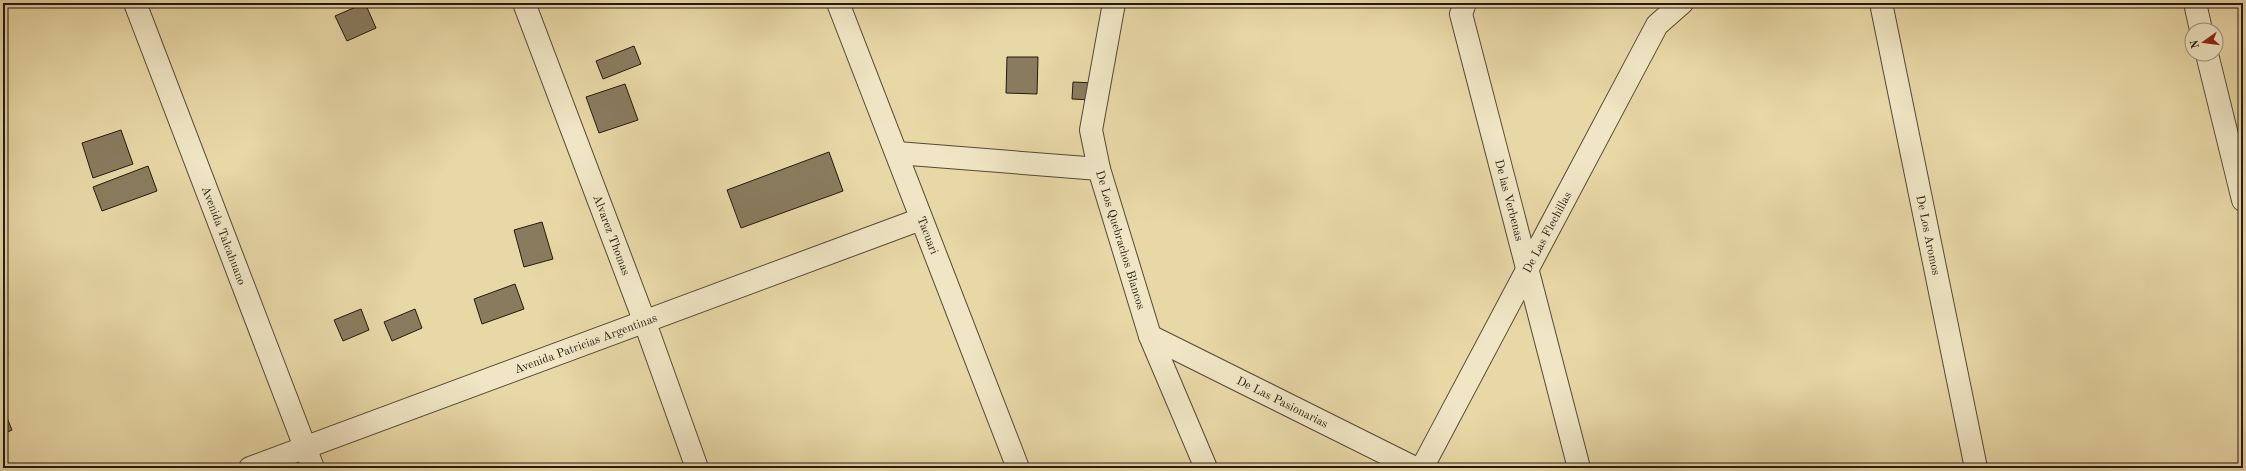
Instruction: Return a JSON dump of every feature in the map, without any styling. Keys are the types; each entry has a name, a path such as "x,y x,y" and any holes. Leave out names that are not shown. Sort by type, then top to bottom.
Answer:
{"street":[{"name":"Avenida Talcahuano","path":"136,3 310,458"},
{"name":"Alvarez Thomas","path":"524,3 644,320 697,468"},
{"name":"Tacuari","path":"838,3 1018,468"},
{"name":"De Los Quebrachos Blancos","path":"1114,3 1091,130 1099,169 1150,336 1206,468"},
{"name":"De Las Flechillas","path":"1422,468 1657,25 1682,3"},
{"name":"De Los Aromos","path":"1881,3 1976,468"},
{"path":"2195,3 2199,22"},
{"name":"De las Verbenas","path":"1459,7 1579,468"},
{"path":"2210,62 2236,144 2243,200"},
{"path":"897,153 1099,169"},
{"name":"Avenida Patricias Argentinas","path":"250,468 310,458 644,320 921,219"},
{"name":"De Las Pasionarias","path":"1150,336 1415,468"}],"building":[{"path":"365,3 376,28 347,41 335,16"},
{"path":"634,46 641,64 603,79 596,61"},
{"path":"1007,57 1038,57 1037,94 1006,93"},
{"path":"1073,82 1095,83 1093,100 1072,99"},
{"path":"625,84 638,120 599,133 586,97"},
{"path":"121,130 133,164 93,178 82,143"},
{"path":"829,152 843,191 741,228 727,190"},
{"path":"148,166 157,191 102,211 93,187"},
{"path":"542,222 553,259 524,267 514,230"},
{"path":"515,284 524,309 482,324 474,299"},
{"path":"361,309 369,330 343,341 334,320"},
{"path":"415,309 422,328 392,341 384,322"},
{"path":"3,341 8,354 3,355"},
{"path":"3,408 12,430 3,434"}]}
